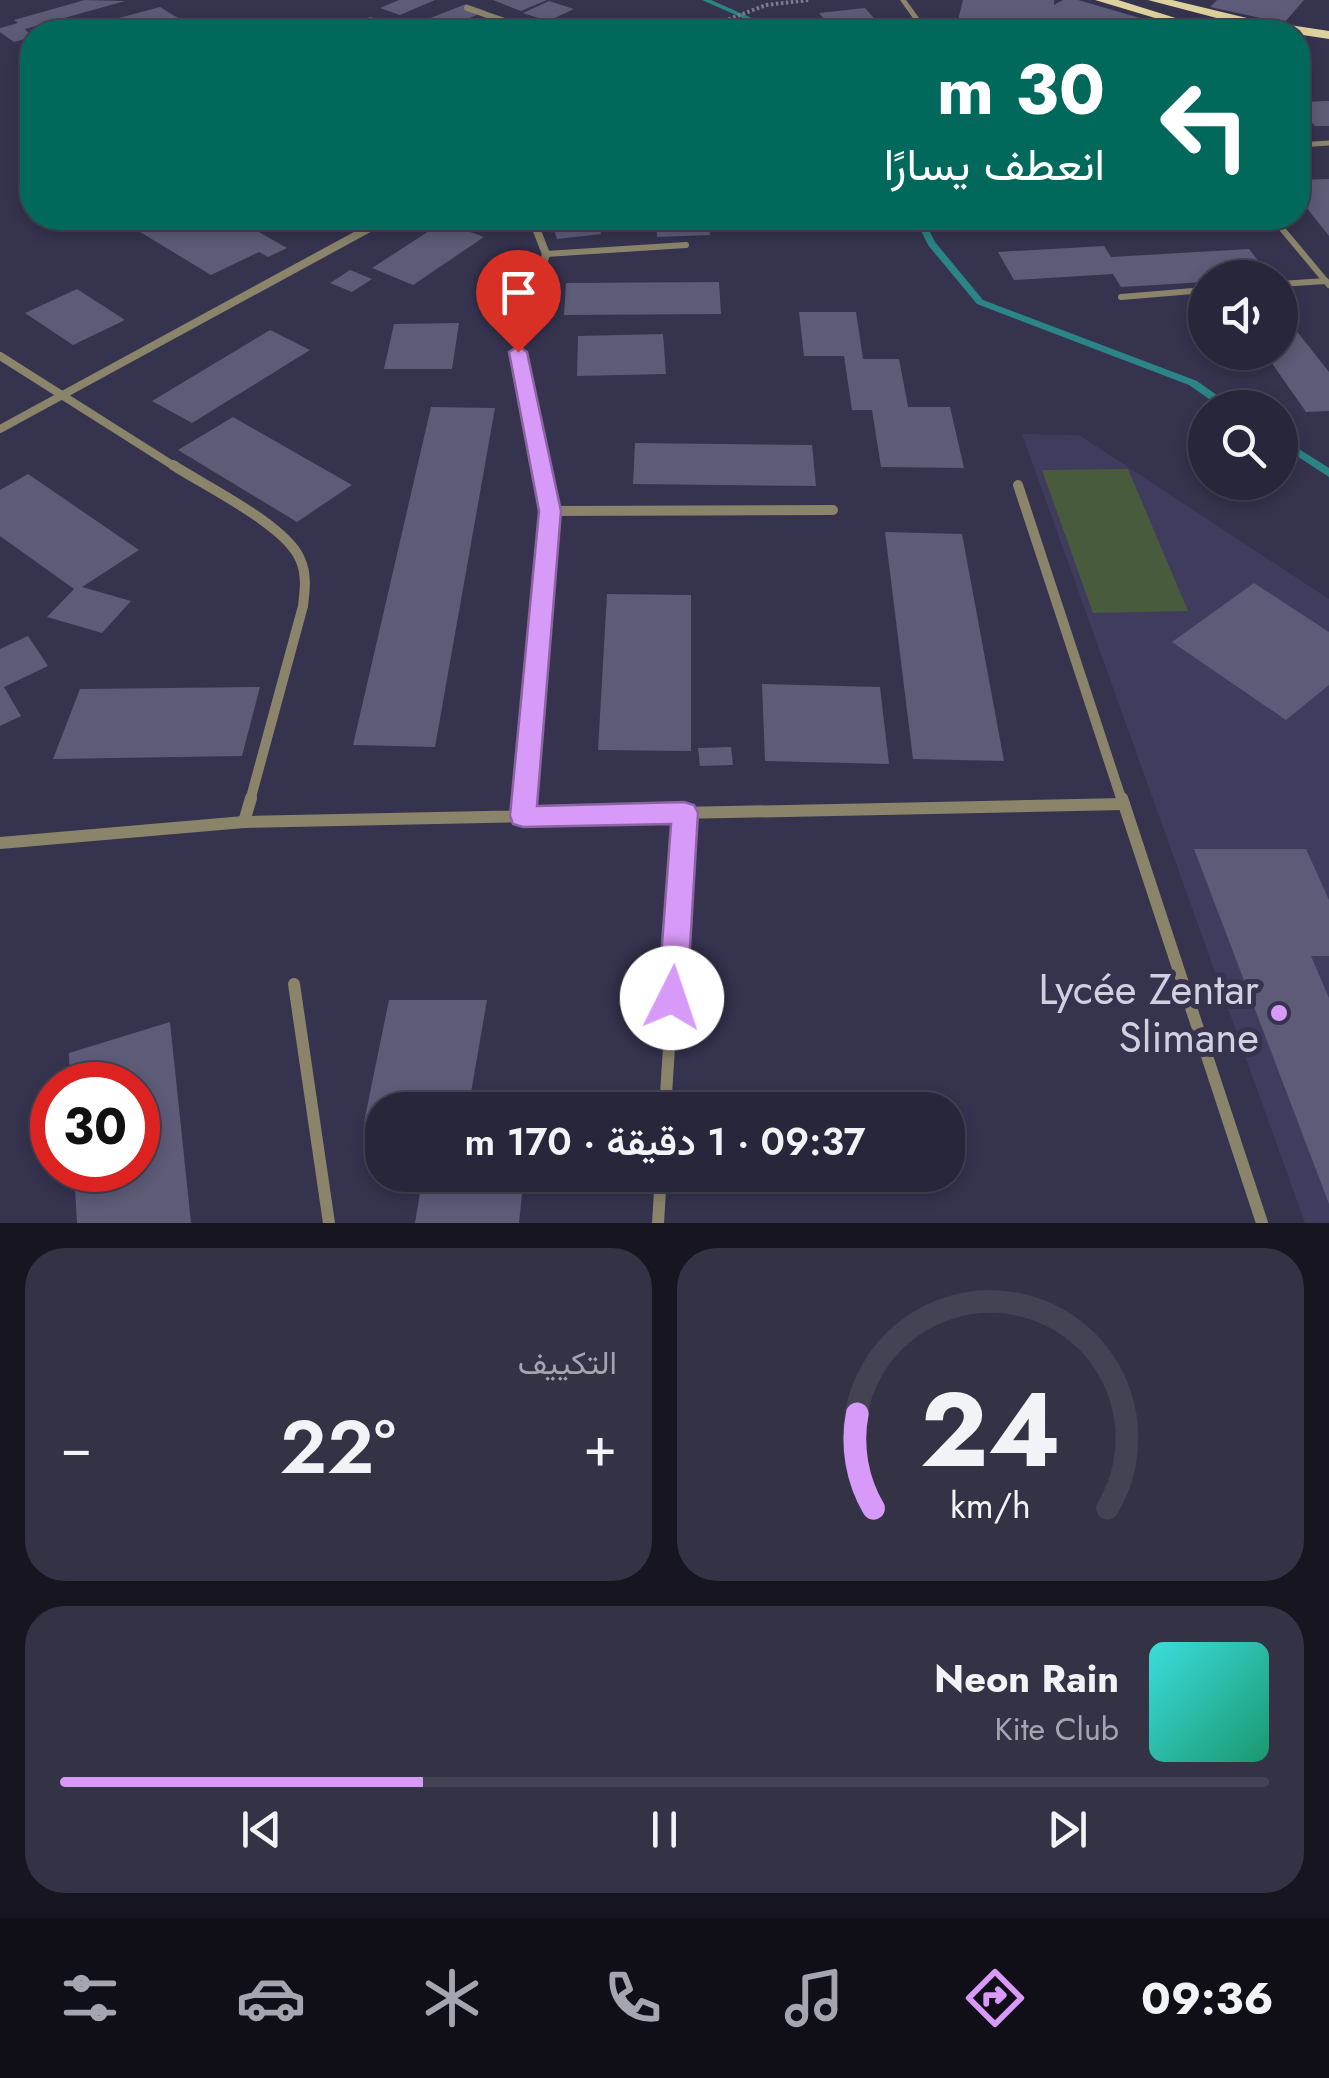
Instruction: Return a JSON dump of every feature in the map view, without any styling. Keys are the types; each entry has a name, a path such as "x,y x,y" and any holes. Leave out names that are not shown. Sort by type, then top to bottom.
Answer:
{"main road":[{"path":"1102,0 1183,20"},
{"path":"1155,0 1238,20"}],"street":[{"path":"467,8 502,20"},
{"path":"0,429 366,230"},
{"path":"523,816 550,511 518,352 546,254 537,230"},
{"path":"0,356 262,522 302,556 308,580 303,606 244,822"},
{"path":"1018,486 1262,1223"},
{"path":"550,511 833,510"},
{"path":"0,843 244,822 1124,804"},
{"path":"666,1092 684,813"},
{"path":"294,984 330,1223"},
{"path":"658,1223 660,1192"}],"lane":[{"path":"1283,230 1327,282"},
{"path":"546,254 686,245"},
{"path":"1298,283 1327,282"},
{"path":"1122,297 1188,291"}],"path":[{"path":"727,20 766,5 810,0"}],"shaded area":[{"name":"Lycée Zentar Slimane","path":"1022,434 1079,435 1329,599 1329,1223 1305,1223"}],"green space":[{"path":"1128,469 1188,611 1093,613 1042,470"}],"building":[{"path":"85,0 125,1 57,20 20,20 20,40 14,42 0,28 18,23 14,20"},
{"path":"399,0 435,0 400,15 380,8"},
{"path":"493,0 547,0 521,11"},
{"path":"963,0 1054,0 1054,5 1063,0 1078,0 1147,20 958,20"},
{"path":"1217,0 1304,0 1287,20 1210,7"},
{"path":"549,1 574,9 550,20 523,13"},
{"path":"466,4 486,11 465,20 428,19"},
{"path":"160,7 181,20 111,20"},
{"path":"865,8 876,20 825,20 819,13"},
{"path":"1329,101 1329,126 1315,126 1310,120 1310,102"},
{"path":"1329,179 1329,236 1310,212 1310,180"},
{"path":"137,230 255,230 287,248 268,257 259,252 211,275"},
{"path":"431,230 465,230 484,237 413,285 372,268"},
{"path":"554,230 600,230 601,234 557,239"},
{"path":"657,230 709,230 710,235 657,237"},
{"path":"1104,246 1111,257 1249,249 1258,260 1188,260 1188,283 1121,287 1113,274 1014,280 998,252"},
{"path":"350,270 372,279 352,292 330,283"},
{"path":"719,282 721,314 564,315 566,283"},
{"path":"77,289 125,320 73,345 25,313"},
{"path":"799,312 856,312 863,359 899,359 908,407 950,407 964,468 881,467 872,410 852,410 844,356 804,356"},
{"path":"459,323 452,369 384,369 394,324"},
{"path":"270,330 310,350 192,423 152,401"},
{"path":"1298,333 1329,372 1329,411 1306,412 1298,401 1298,390 1291,390 1277,370 1298,370"},
{"path":"663,334 666,374 577,376 578,336"},
{"path":"431,407 495,408 435,747 353,745"},
{"path":"233,417 352,485 297,522 178,450"},
{"path":"635,443 812,445 816,486 633,484"},
{"path":"28,474 139,550 82,587 131,601 102,633 47,617 74,589 0,536 0,490"},
{"path":"885,532 962,534 1004,761 913,759"},
{"path":"1254,583 1329,632 1329,685 1286,720 1172,642"},
{"path":"607,594 691,595 691,751 598,750"},
{"path":"28,636 48,666 4,687 21,716 0,726 0,649"},
{"path":"762,684 880,687 889,764 765,761"},
{"path":"260,687 242,756 53,759 80,689"},
{"path":"731,747 733,765 700,766 698,748"},
{"path":"1194,849 1306,849 1329,900 1329,956 1311,956 1329,998 1329,1204"},
{"path":"389,1000 487,1000 471,1092 370,1092"},
{"path":"170,1022 191,1223 77,1223 75,1192 160,1192 160,1062 69,1062 69,1053"},
{"path":"420,1192 522,1192 519,1223 415,1223"}],"waterway":[{"path":"705,0 751,20"},
{"path":"925,230 980,302 1203,390"},
{"path":"1298,452 1329,473"}],"place":[{"name":"Lycée Zentar Slimane","path":"1279,1013"}],"route":[{"path":"518,352 550,511 523,816 684,813 672,998"}]}
